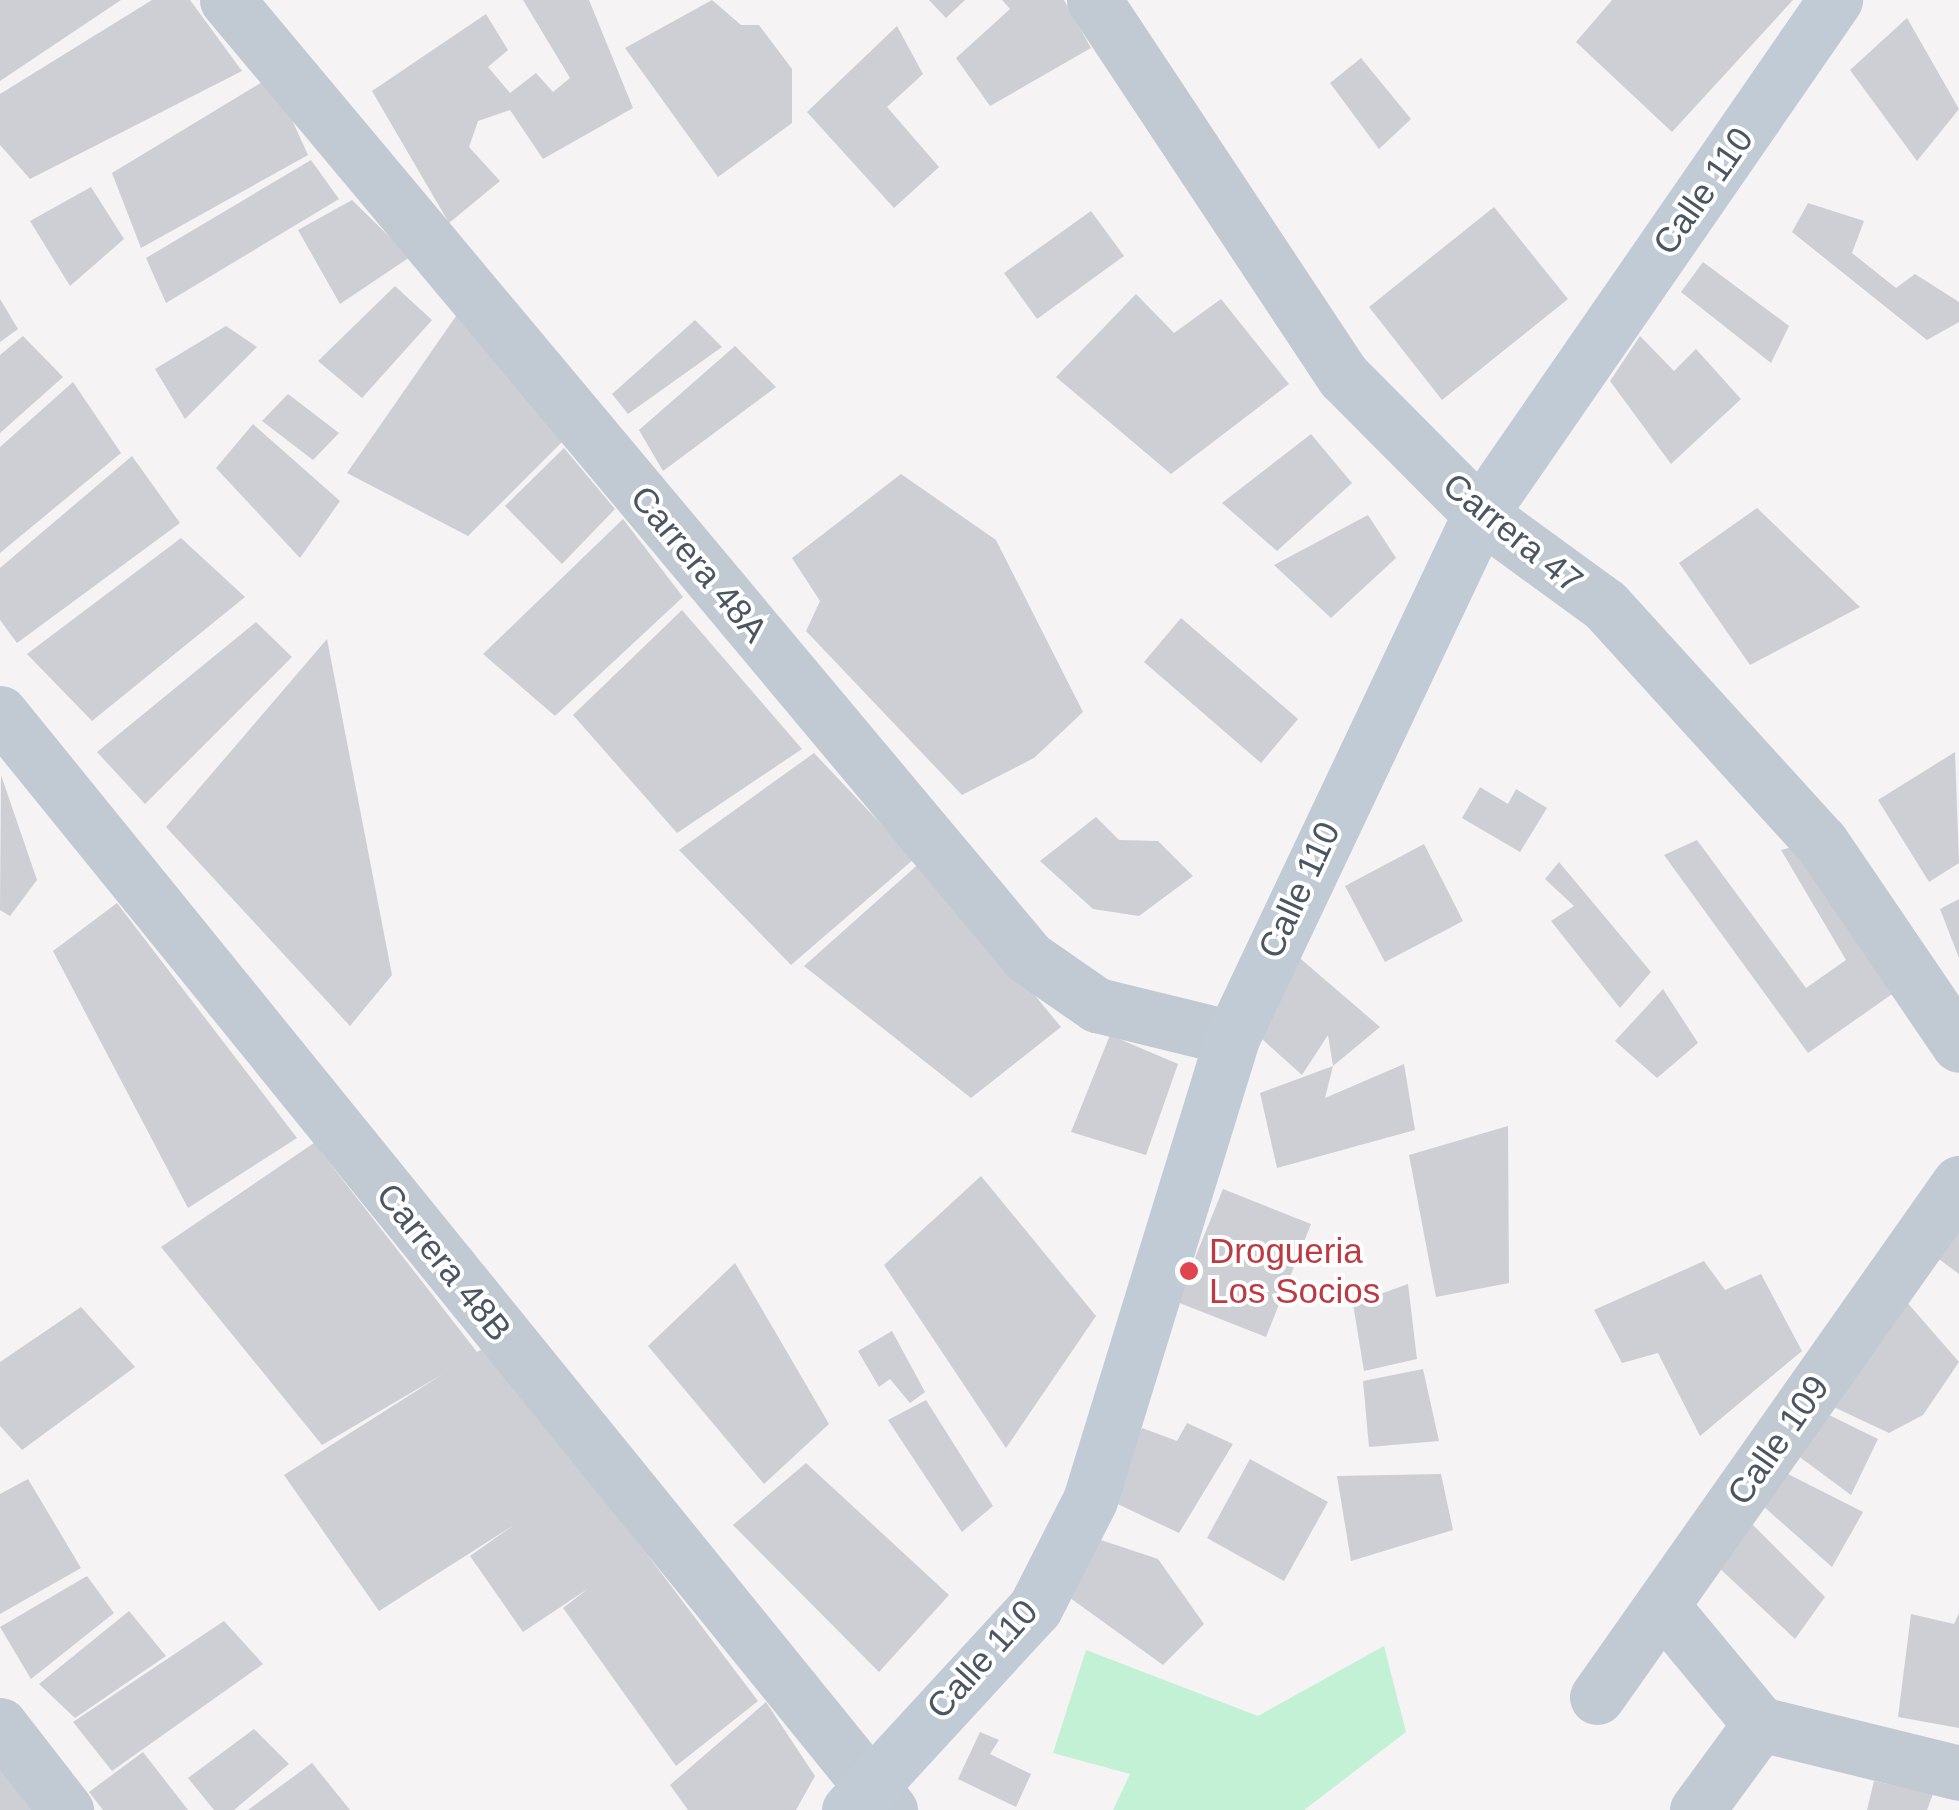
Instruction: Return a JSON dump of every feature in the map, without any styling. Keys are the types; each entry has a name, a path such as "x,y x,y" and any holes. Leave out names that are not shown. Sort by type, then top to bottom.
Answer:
{"street":[{"name":"Carrera 48A","path":"227,0 1029,958 1097,1005 1232,1038"},
{"name":"Carrera 47","path":"1094,0 1344,377 1480,514 1604,605 1821,842 1959,1045"},
{"name":"Calle 110","path":"868,1801 1035,1608 1090,1500 1232,1038 1480,514 1835,0"},
{"name":"Carrera 48B","path":"0,713 868,1801"},
{"name":"Calle 109","path":"1598,1697 1959,1183"},
{"path":"1662,1606 1760,1724 1959,1773"},
{"path":"1697,1810 1760,1724"},
{"path":"0,1725 66,1810"}],"green space":[{"path":"1384,1646 1406,1732 1304,1810 1113,1810 1130,1774 1053,1753 1086,1650 1258,1716"}],"building":[{"path":"0,0 121,0 0,81"},
{"path":"152,0 190,0 242,71 30,179 0,145 0,94"},
{"path":"523,0 589,0 633,108 543,159 510,110 478,121 469,147 500,181 449,223 372,91 486,14 508,50 488,67 510,93 536,73 553,92 570,78"},
{"path":"712,0 741,25 759,25 792,69 792,123 718,177 625,48"},
{"path":"929,0 965,0 946,18"},
{"path":"1002,0 1064,0 1091,48 990,106 956,58 1010,9"},
{"path":"1612,0 1793,0 1672,132 1576,42"},
{"path":"1907,18 1959,109 1917,161 1850,70"},
{"path":"897,26 923,74 887,107 939,167 894,208 807,112"},
{"path":"1361,58 1411,119 1379,149 1330,83"},
{"path":"272,76 308,155 141,248 112,173"},
{"path":"311,160 339,199 166,303 146,258"},
{"path":"91,187 124,239 70,286 30,221"},
{"path":"352,200 410,257 340,304 298,230"},
{"path":"1808,203 1864,221 1852,253 1896,288 1915,274 1959,302 1959,322 1927,340 1792,232"},
{"path":"1494,207 1568,299 1442,400 1369,307"},
{"path":"1091,211 1124,256 1037,319 1004,273"},
{"path":"1703,262 1789,326 1771,363 1681,292"},
{"path":"395,286 432,320 362,398 318,361"},
{"path":"1136,294 1174,333 1221,299 1289,384 1171,474 1056,377"},
{"path":"0,299 18,329 0,342"},
{"path":"463,306 570,434 468,536 347,473"},
{"path":"695,320 722,347 628,414 612,394"},
{"path":"226,326 257,347 185,419 155,369"},
{"path":"23,336 63,377 0,433 0,355"},
{"path":"1640,336 1674,371 1696,349 1741,399 1671,464 1610,381"},
{"path":"735,346 776,387 663,471 639,430"},
{"path":"73,382 121,453 0,553 0,447"},
{"path":"288,394 339,433 313,460 262,421"},
{"path":"253,424 340,501 300,558 216,468"},
{"path":"1311,434 1352,483 1277,551 1222,503"},
{"path":"564,448 615,509 562,564 505,506"},
{"path":"132,456 180,523 17,643 0,620 0,568"},
{"path":"901,474 996,540 1083,712 1034,758 962,795 806,631 820,601 792,558"},
{"path":"1757,508 1860,607 1750,665 1679,563"},
{"path":"1368,515 1396,558 1331,618 1274,565"},
{"path":"623,519 683,597 555,716 483,654"},
{"path":"181,538 245,597 92,721 27,654"},
{"path":"682,610 802,749 677,833 573,715"},
{"path":"1181,618 1298,719 1261,763 1144,662"},
{"path":"256,622 292,657 145,804 97,752"},
{"path":"327,639 392,975 350,1026 166,827"},
{"path":"1955,752 1959,863 1929,882 1878,800"},
{"path":"814,753 914,859 791,965 679,850"},
{"path":"1,775 37,880 10,916 0,910"},
{"path":"1480,787 1508,804 1516,789 1547,808 1520,852 1462,818"},
{"path":"1096,817 1119,840 1158,841 1193,876 1139,916 1093,909 1040,861"},
{"path":"1697,840 1806,988 1846,960 1781,850 1800,845 1905,985 1808,1053 1664,855"},
{"path":"1424,844 1463,921 1385,962 1345,886"},
{"path":"923,860 1061,1027 971,1098 804,966"},
{"path":"1559,862 1651,972 1620,1008 1551,921 1574,906 1545,879"},
{"path":"1959,899 1959,958 1940,909"},
{"path":"117,903 297,1138 188,1208 53,951"},
{"path":"1295,954 1380,1027 1333,1066 1328,1035 1302,1075 1262,1039"},
{"path":"1663,989 1698,1043 1657,1078 1615,1041"},
{"path":"1110,1035 1178,1064 1146,1155 1071,1132"},
{"path":"1404,1064 1415,1130 1277,1168 1260,1093 1333,1066 1325,1098"},
{"path":"1508,1126 1509,1283 1436,1297 1409,1155"},
{"path":"314,1143 477,1352 489,1345 758,1701 676,1766 563,1608 589,1588 523,1632 470,1556 514,1525 379,1611 284,1475 443,1374 322,1445 161,1247"},
{"path":"981,1176 1096,1316 1006,1448 884,1265"},
{"path":"1223,1189 1311,1224 1266,1337 1177,1302"},
{"path":"1959,1206 1959,1274 1928,1251"},
{"path":"1704,1261 1725,1290 1761,1274 1802,1351 1700,1436 1658,1353 1622,1363 1594,1310"},
{"path":"735,1263 829,1424 764,1484 648,1346"},
{"path":"1408,1284 1417,1359 1364,1371 1353,1304"},
{"path":"1898,1292 1959,1362 1923,1415 1889,1433 1823,1402"},
{"path":"81,1307 135,1367 22,1450 0,1426 0,1362"},
{"path":"892,1331 925,1392 910,1403 890,1379 879,1387 858,1351"},
{"path":"1423,1369 1439,1441 1369,1447 1363,1381"},
{"path":"926,1400 993,1506 962,1532 888,1420"},
{"path":"1827,1414 1878,1439 1851,1495 1797,1455"},
{"path":"1187,1423 1233,1444 1179,1533 1107,1499 1142,1428 1177,1441"},
{"path":"1250,1459 1328,1502 1284,1581 1207,1538"},
{"path":"806,1463 949,1595 879,1672 733,1525"},
{"path":"1441,1474 1453,1530 1351,1561 1337,1476"},
{"path":"1788,1474 1863,1512 1832,1567 1762,1505"},
{"path":"28,1479 81,1568 0,1614 0,1494"},
{"path":"1749,1521 1825,1597 1795,1639 1715,1564"},
{"path":"1095,1538 1158,1559 1204,1624 1163,1665 1066,1595"},
{"path":"87,1576 114,1613 31,1679 0,1627"},
{"path":"129,1611 166,1656 75,1718 39,1684"},
{"path":"1959,1613 1959,1728 1898,1717 1911,1614 1954,1624"},
{"path":"224,1621 263,1664 112,1771 73,1722"},
{"path":"766,1702 815,1776 796,1810 688,1810 670,1785"},
{"path":"254,1729 289,1764 234,1810 214,1810 188,1778"},
{"path":"980,1732 999,1740 990,1754 1031,1774 1016,1807 958,1779"},
{"path":"143,1752 188,1810 103,1810 89,1792"},
{"path":"312,1763 350,1810 248,1810"},
{"path":"0,1766 33,1810 0,1810"},
{"path":"1874,1781 1933,1794 1927,1810 1867,1810"}],"place":[{"name":"Drogueria Los Socios","path":"1189,1271"}]}
